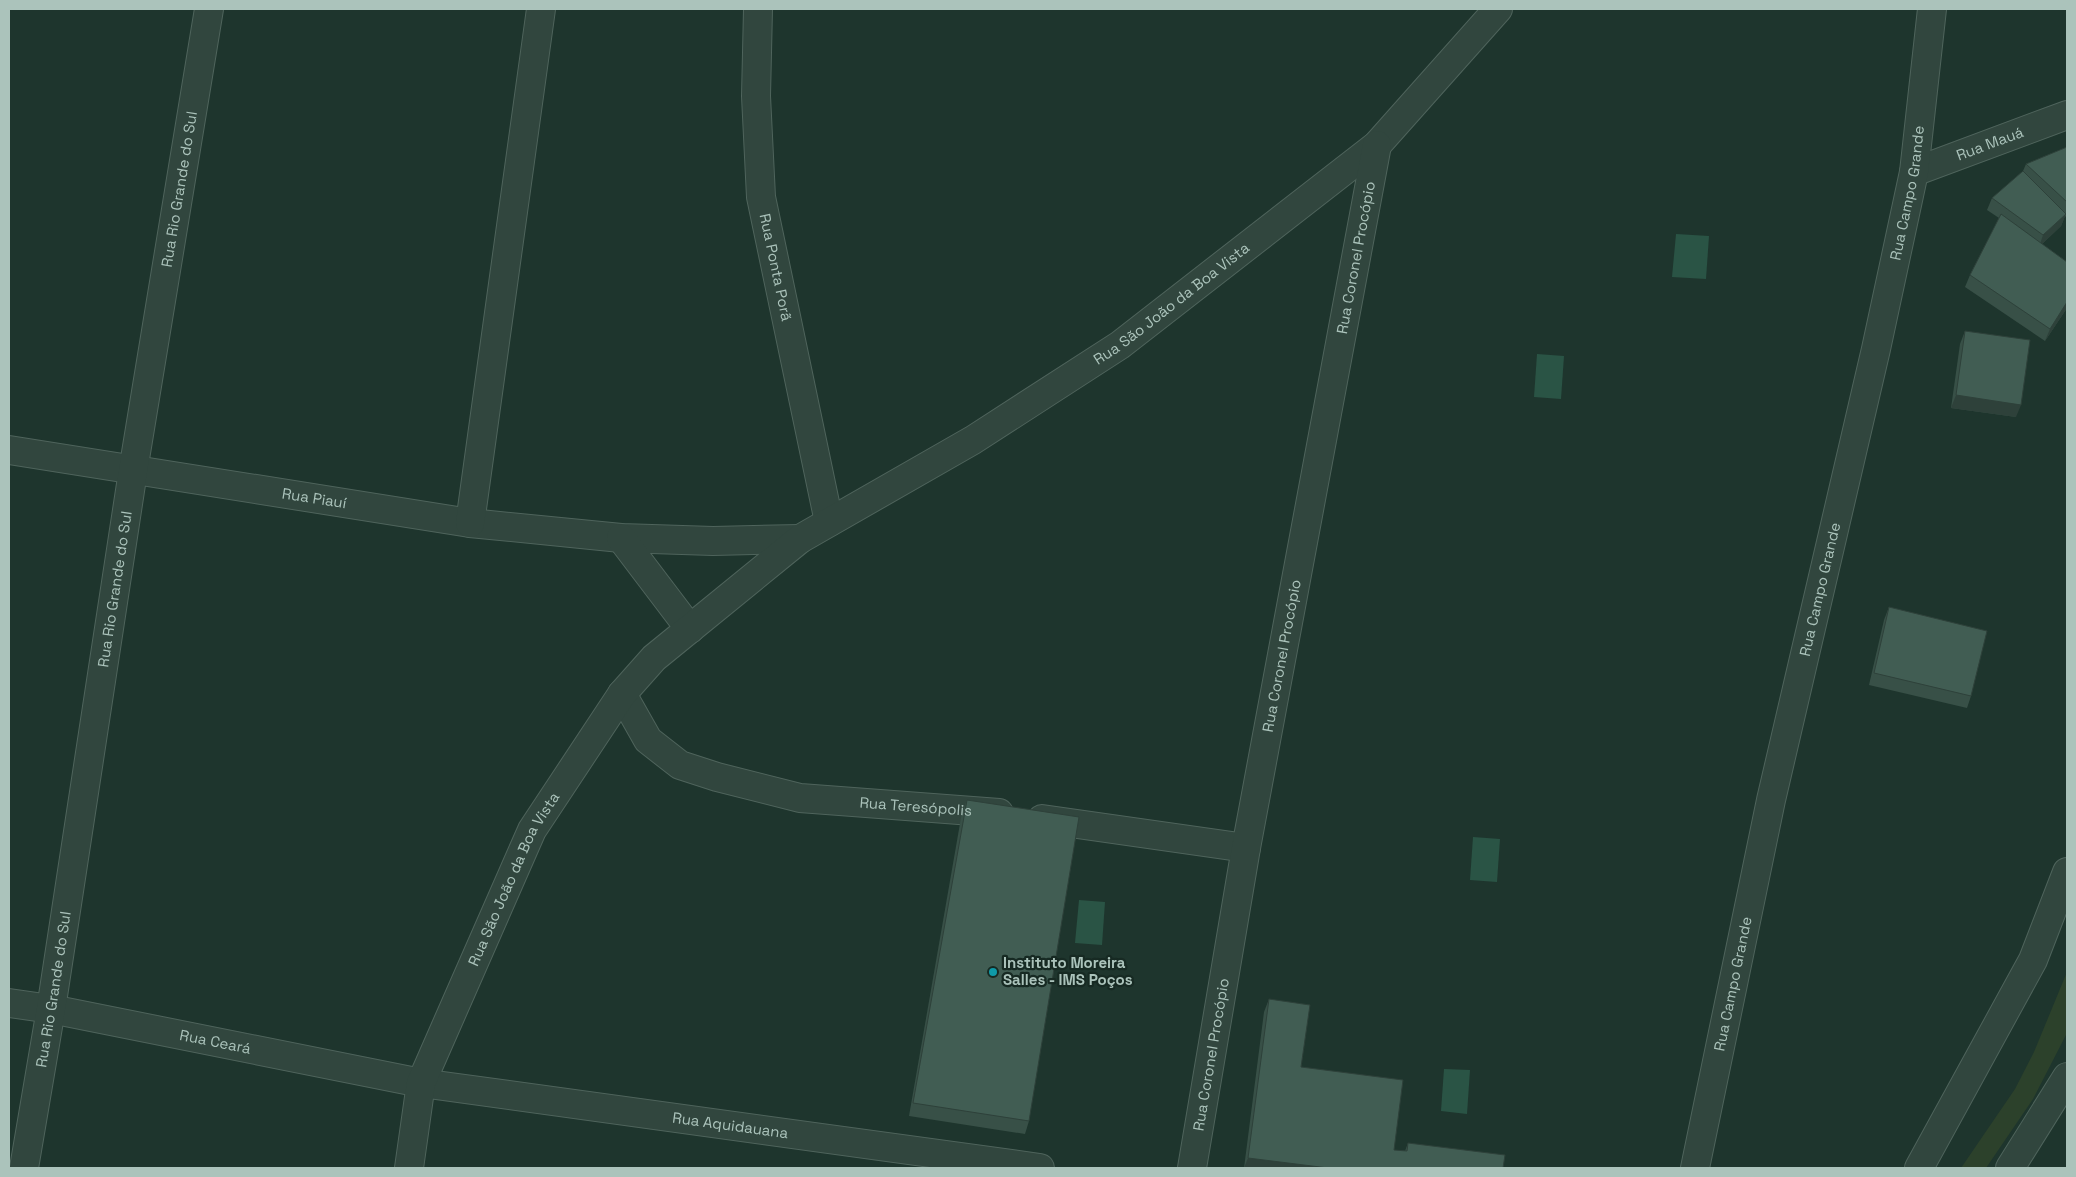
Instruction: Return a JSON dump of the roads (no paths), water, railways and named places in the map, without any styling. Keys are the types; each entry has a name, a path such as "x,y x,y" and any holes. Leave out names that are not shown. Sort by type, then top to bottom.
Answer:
{"street":[{"name":"Rua Rio Grande do Sul","path":"24,1168 133,471 209,9"},
{"path":"470,523 541,9"},
{"name":"Rua Ponta Porã","path":"758,9 756,96 761,197 829,522"},
{"name":"Rua São João da Boa Vista","path":"409,1168 421,1083 532,830 622,694 654,658 800,539 973,440 1120,345 1377,145 1498,9"},
{"name":"Rua Campo Grande","path":"1695,1168 1771,800 1876,349 1914,172 1932,9"},
{"name":"Rua Mauá","path":"1914,172 2067,115"},
{"name":"Rua Coronel Procópio","path":"1192,1168 1246,848 1377,145"},
{"name":"Rua Piauí","path":"9,450 470,523 621,538 713,541 800,539"},
{"path":"621,538 690,629"},
{"name":"Rua Teresópolis","path":"622,694 648,740 680,765 717,777 790,796 987,812 1246,848"},
{"path":"1919,1168 2033,960 2067,872"},
{"name":"Rua Ceará","path":"9,1003 50,1009 421,1083"},
{"path":"2010,1168 2067,1077"},
{"name":"Rua Aquidauana","path":"421,1083 1040,1168"}],"place":[{"name":"Instituto Moreira Salles - IMS Poços","path":"993,972"}]}
